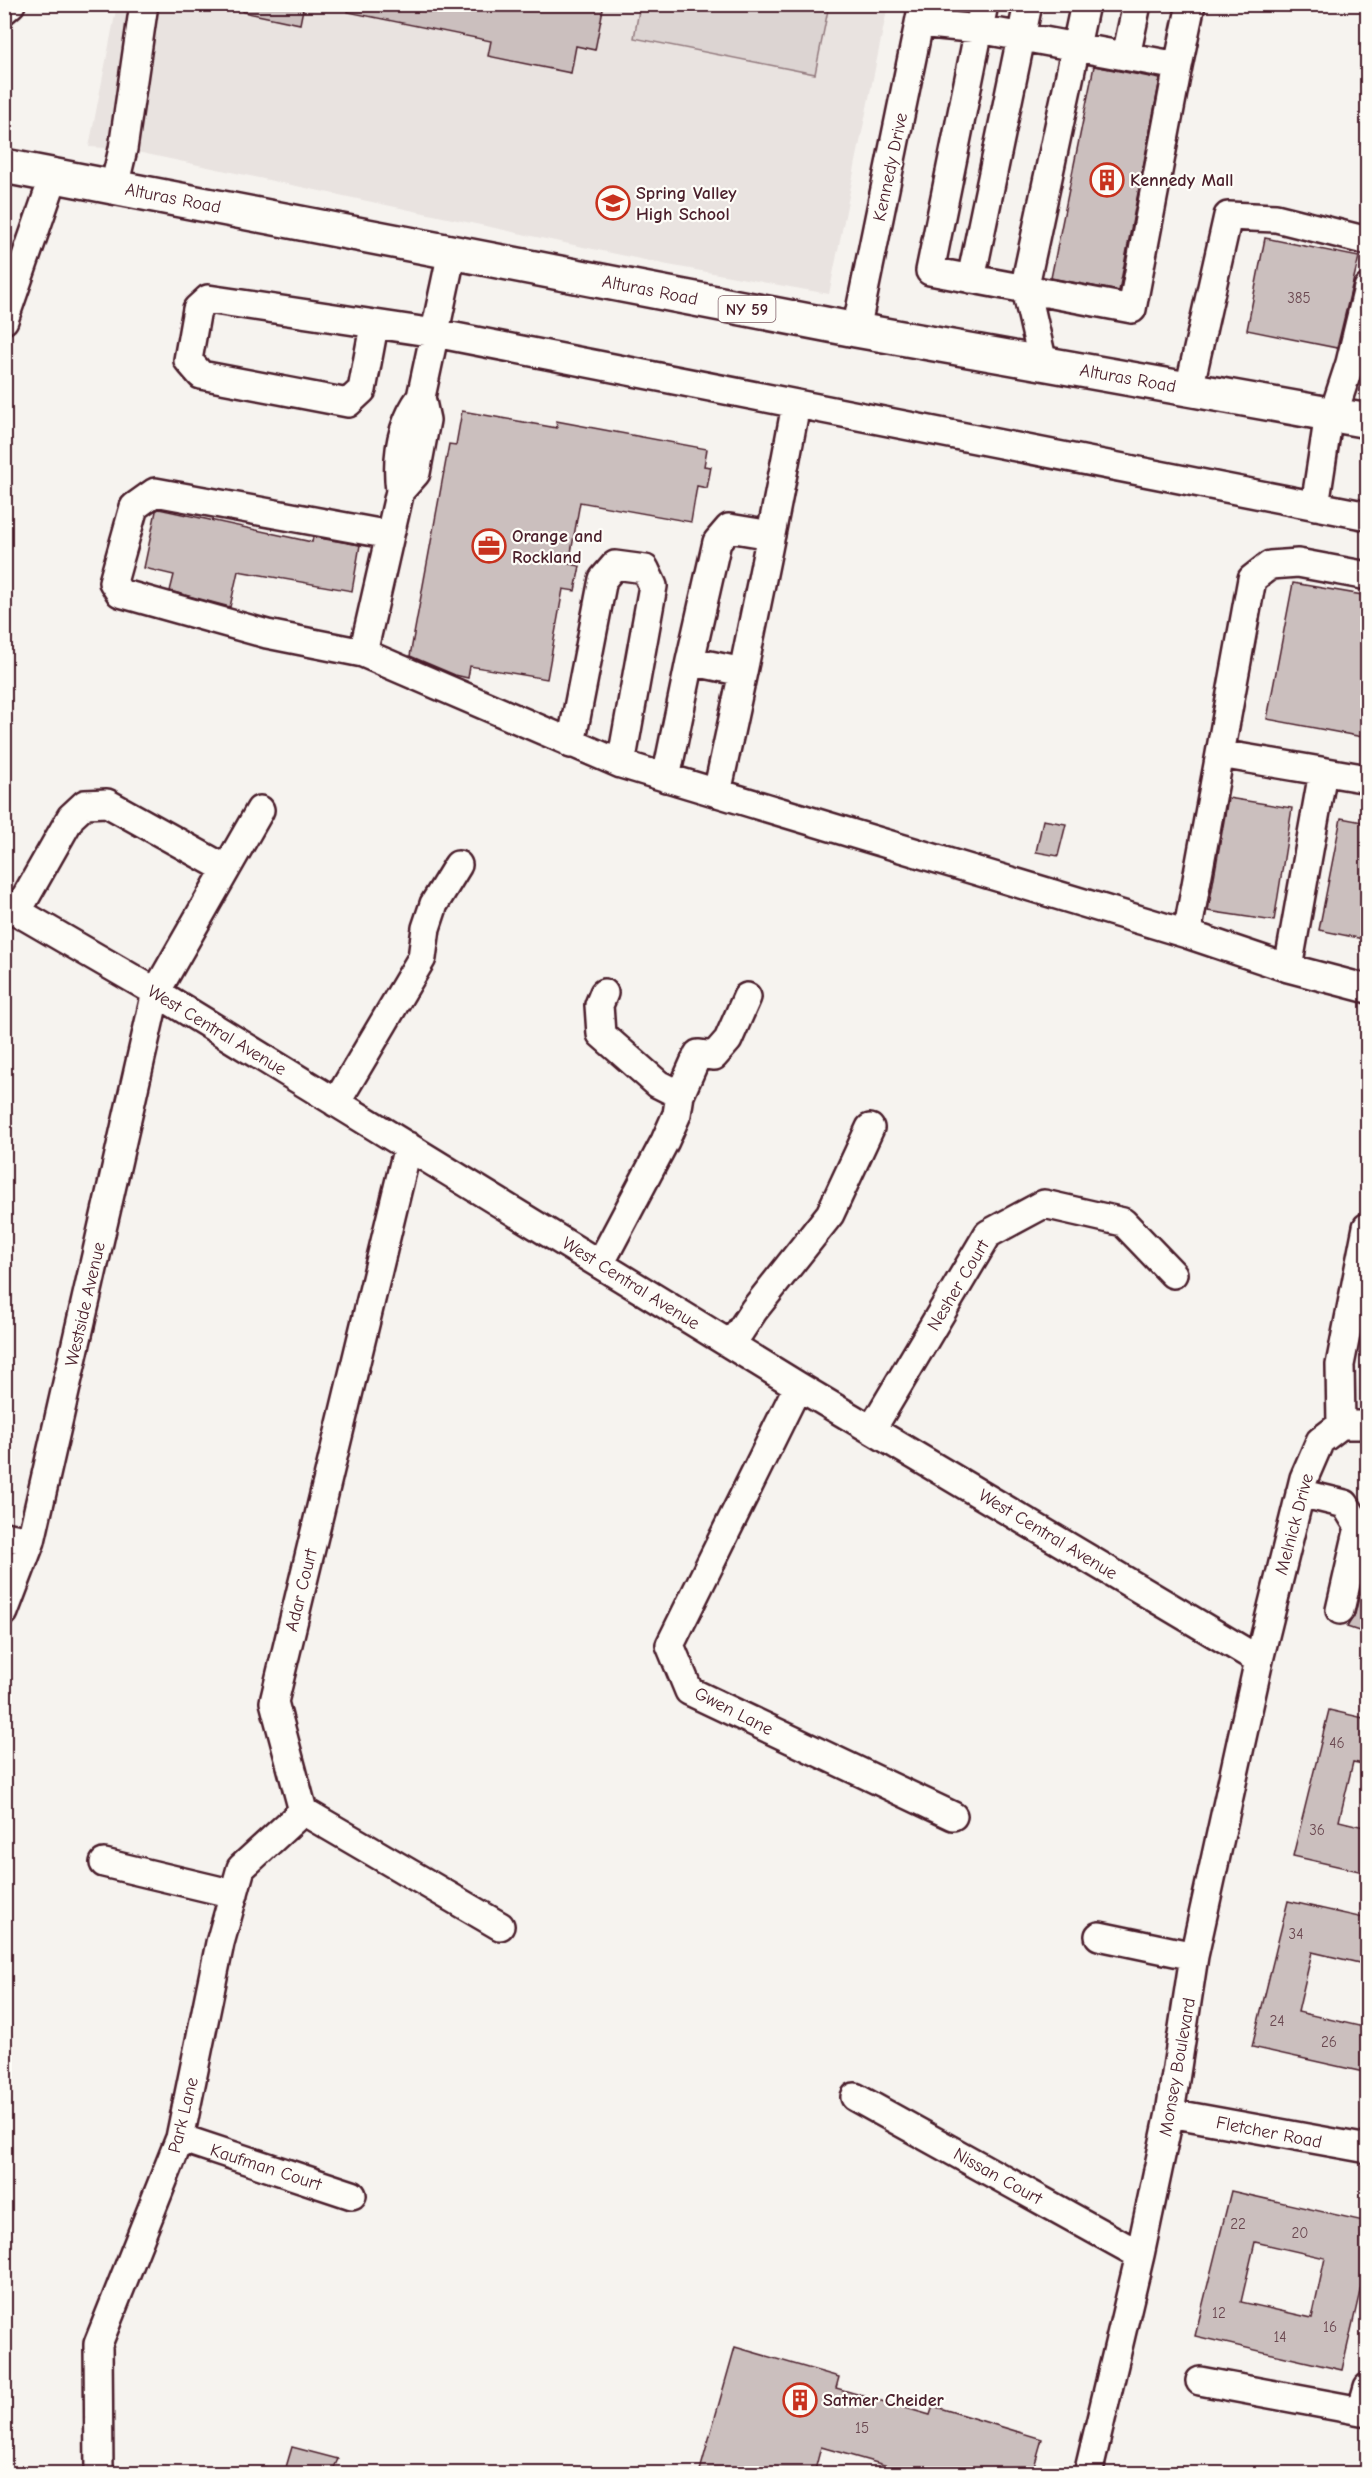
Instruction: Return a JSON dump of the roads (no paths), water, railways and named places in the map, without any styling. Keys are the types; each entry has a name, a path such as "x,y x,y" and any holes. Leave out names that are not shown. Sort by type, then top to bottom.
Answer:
{"main road":[{"name":"Alturas Road","path":"4,166 856,330 1368,421"}],"street":[{"path":"4,10 11,4"},
{"path":"114,187 123,149 144,4"},
{"path":"971,279 1028,4"},
{"path":"1043,363 1028,298 1024,290 1085,4"},
{"path":"1126,56 1137,4"},
{"path":"982,17 930,272 1132,309 1173,65 1191,4"},
{"path":"921,14 982,17 1021,37 1075,51 1161,71 1173,65"},
{"name":"Kennedy Drive","path":"856,330 921,14"},
{"path":"1075,51 1126,56 1173,65"},
{"path":"4,320 54,176"},
{"path":"1189,389 1228,216 1276,218 1368,241"},
{"path":"363,653 400,491 398,469 408,415 421,397 452,252"},
{"path":"1315,506 1331,415 1350,363 1368,288"},
{"path":"374,326 362,390 348,403 201,375 188,360 197,309 208,299 374,326 435,333 1368,516"},
{"path":"717,794 796,404"},
{"path":"390,534 155,492 134,507 113,582 120,593 267,634 363,653 621,764 1187,934 1288,968 1368,989"},
{"path":"666,778 717,542 729,528 771,535"},
{"path":"1187,934 1252,579 1270,565 1298,563 1368,576"},
{"path":"571,744 603,579 615,565 645,569 653,586 621,764"},
{"path":"690,661 743,672"},
{"path":"1220,754 1368,779"},
{"path":"1288,968 1323,771"},
{"path":"11,908 71,817 85,804 107,803 226,869"},
{"name":"Westside Avenue","path":"4,1612 31,1540 156,992 260,810"},
{"path":"336,1103 423,958 426,928 434,904 458,865"},
{"name":"West Central Avenue","path":"11,908 156,992 798,1386 1259,1660"},
{"path":"604,993 599,1005 601,1034 658,1084 680,1095"},
{"path":"600,1264 665,1141 677,1114 680,1095 698,1054 714,1056 728,1040 747,997"},
{"path":"731,1344 754,1310 830,1214 870,1128"},
{"name":"Adar Court","path":"303,1810 273,1702 408,1146"},
{"name":"Nesher Court","path":"872,1429 988,1234 1044,1204 1123,1222 1173,1274"},
{"path":"1367,1227 1340,1365 1341,1425 1368,1425"},
{"name":"Gwen Lane","path":"798,1386 670,1645 689,1691 953,1816"},
{"name":"Melnick Drive","path":"1259,1660 1300,1493 1320,1441 1341,1425"},
{"path":"1300,1493 1344,1504 1359,1527 1340,1610"},
{"path":"4,1536 31,1540"},
{"name":"Monsey Boulevard","path":"1088,2474 1140,2255 1170,2113 1194,1956 1259,1660"},
{"path":"303,1810 500,1926"},
{"name":"Park Lane","path":"99,2474 98,2343 180,2138 220,1943 241,1868 303,1810"},
{"path":"104,1863 234,1894"},
{"path":"1099,1936 1194,1956"},
{"name":"Nissan Court","path":"855,2097 1140,2255"},
{"name":"Fletcher Road","path":"1170,2113 1368,2149"},
{"name":"Kaufman Court","path":"180,2138 352,2195"},
{"path":"1200,2382 1365,2404"}],"place":[{"name":"Kennedy Mall","path":"1107,180"},
{"name":"Spring Valley High School","path":"613,203"},
{"name":"Orange and Rockland","path":"489,546"},
{"name":"Satmer Cheider","path":"800,2400"}]}
